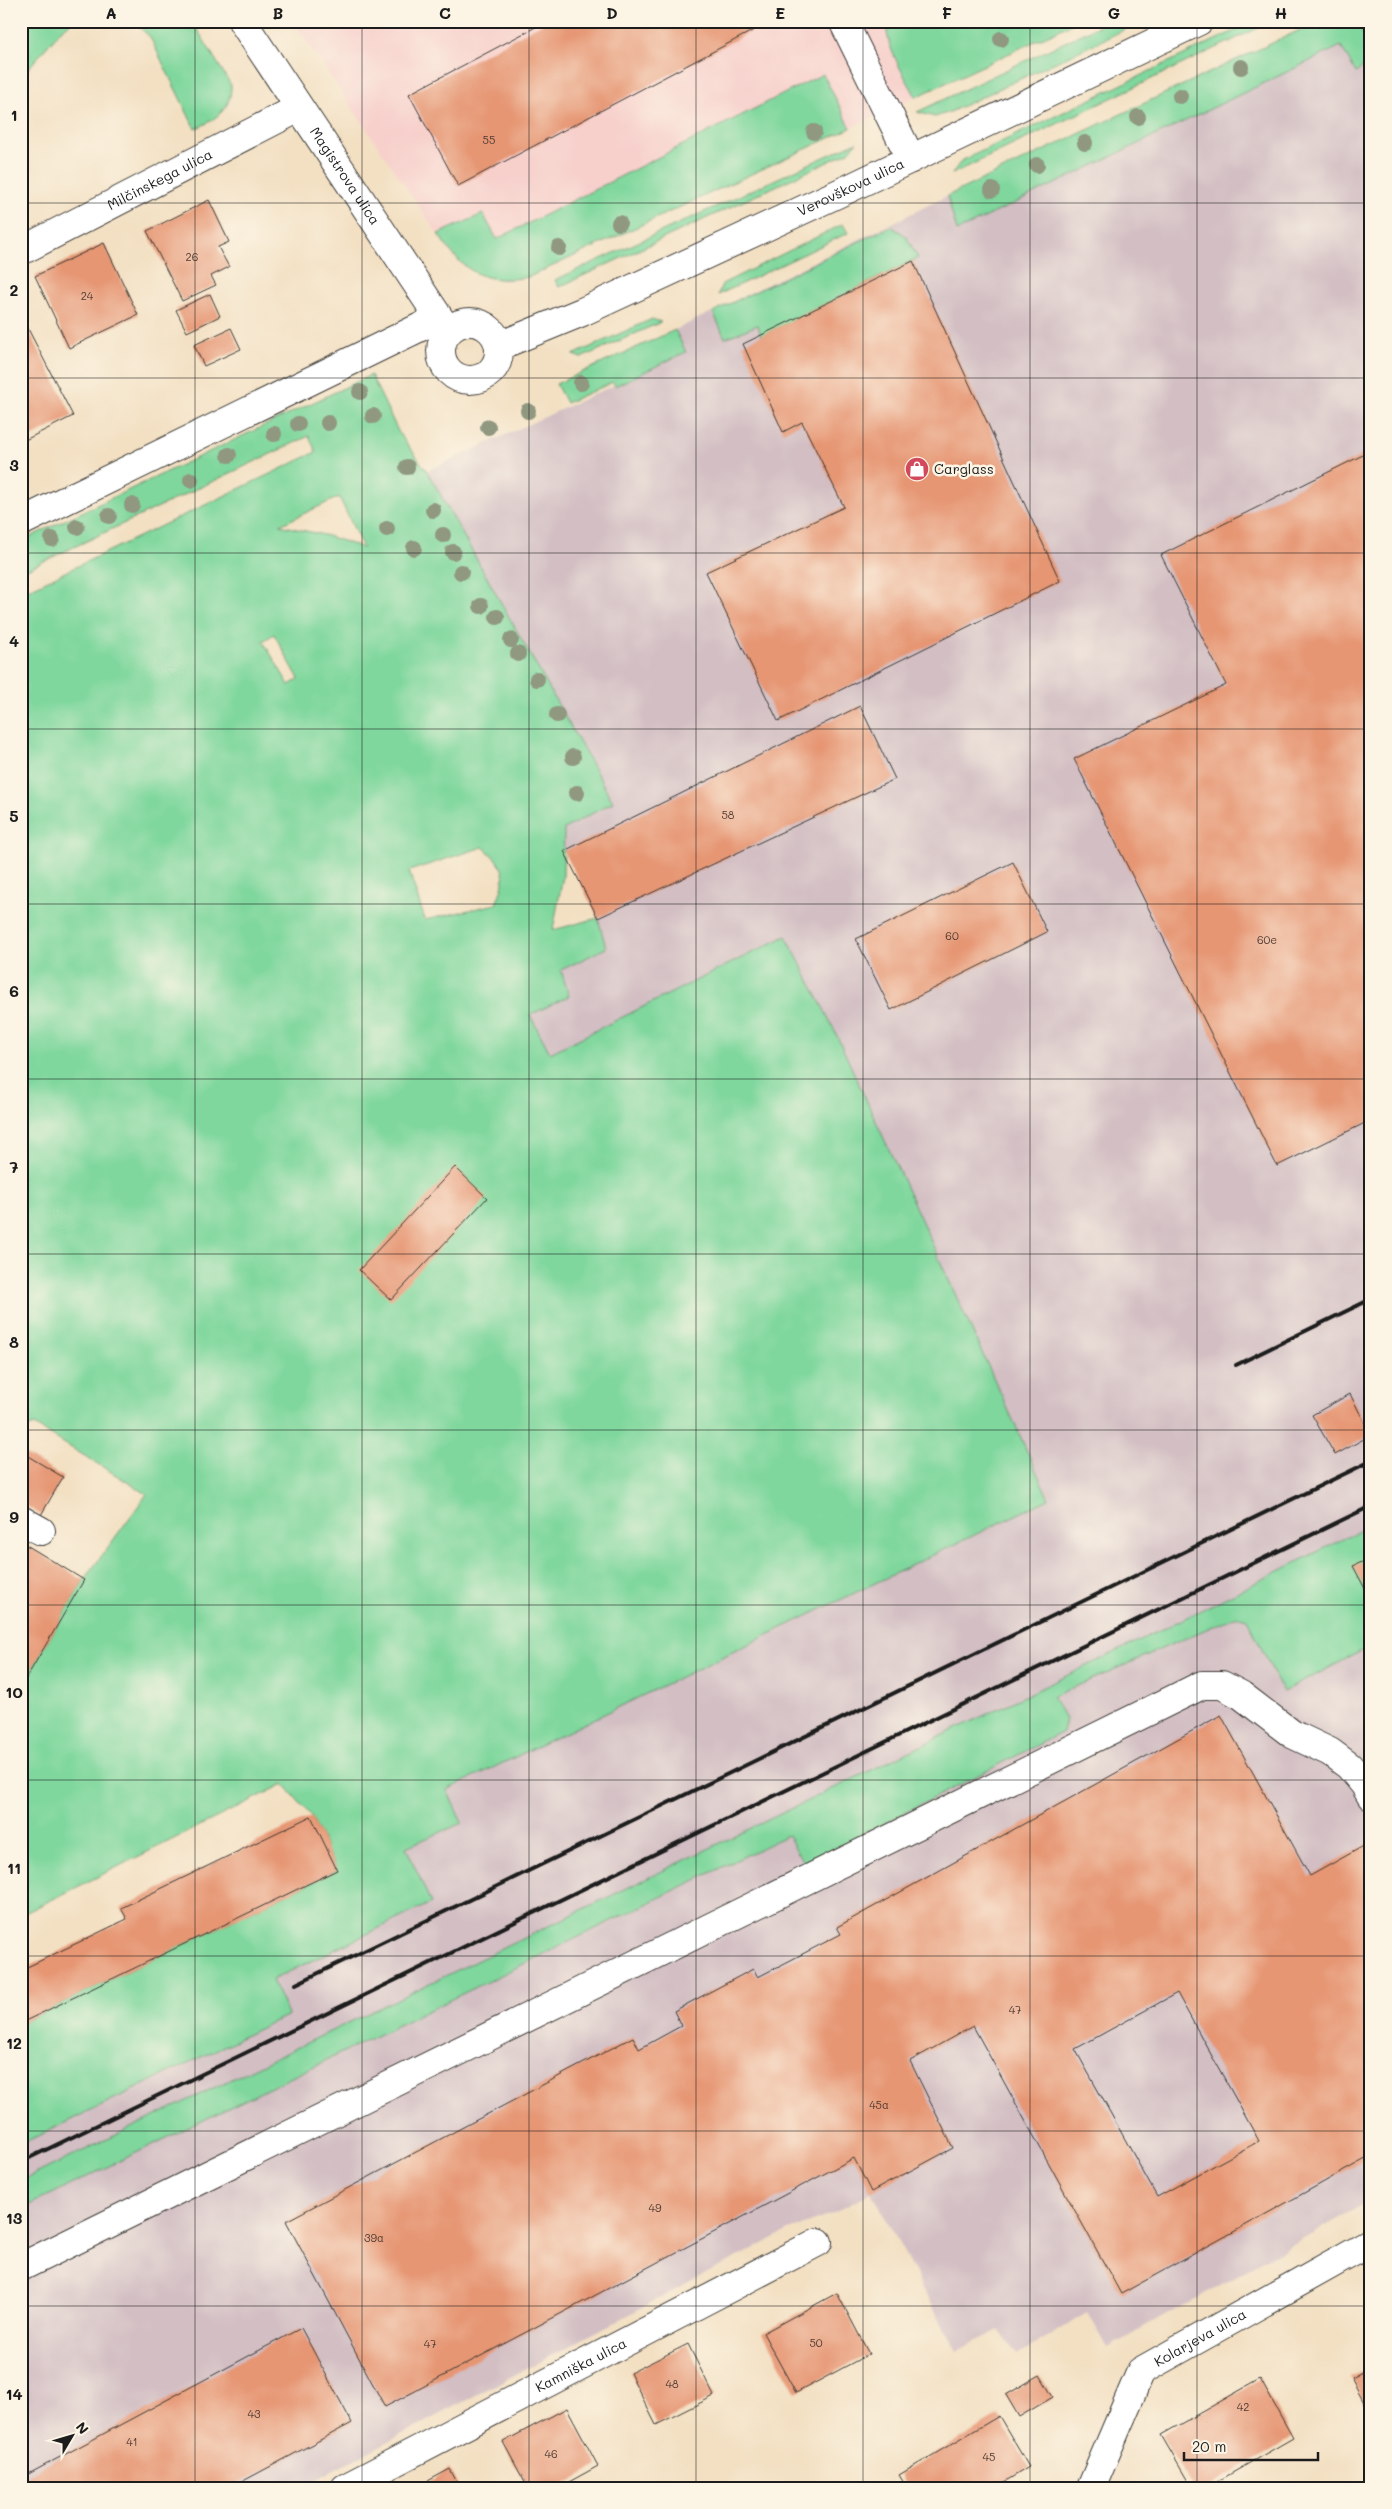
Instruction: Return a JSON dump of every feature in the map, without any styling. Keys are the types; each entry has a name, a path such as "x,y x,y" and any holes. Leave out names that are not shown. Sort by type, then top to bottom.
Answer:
{"street":[{"name":"Magistrova ulica","path":"242,21 444,324"},
{"path":"843,21 911,159"},
{"name":"Verovškova ulica","path":"499,346 582,312 911,159 1199,21"},
{"name":"Milčinskega ulica","path":"21,251 299,108"},
{"path":"21,522 444,324 474,322 491,331 499,346 498,358 488,375 470,381 452,375 441,358 440,349 444,324"},
{"path":"21,2267 1202,1685 1222,1685 1241,1695 1292,1734 1330,1752 1349,1766 1371,1796"},
{"name":"Kamniška ulica","path":"345,2488 818,2242"},
{"name":"Kolarjeva ulica","path":"1091,2488 1141,2371 1371,2242"}],"shaded area":[{"path":"293,21 889,21 887,25 890,47 916,97 529,277 504,281 476,272 460,263 450,252"},
{"path":"1319,21 1371,21 1371,1525 1159,1631 21,2181 21,2144 288,2015 271,1980 430,1903 406,1847 462,1823 447,1790 1049,1499 831,1023 786,937 550,1054 529,1015 569,996 561,971 598,918 564,851 564,829 613,802 427,471 686,352 675,330 947,196"},
{"path":"1371,1558 1371,2200 1108,2348 1088,2313 1017,2355 999,2330 957,2351 871,2192 823,2218 789,2230 300,2488 21,2488 21,2209 789,1835 805,1864 927,1800 1066,1719 1052,1697 1236,1616 1247,1619"}],"green space":[{"path":"21,21 73,21 62,29 21,77"},
{"path":"133,21 192,21 231,85 229,101 221,113 195,129 150,37"},
{"path":"889,21 915,21 917,25 925,21 1078,21 916,97 891,48 887,28"},
{"path":"1109,21 1124,21 1128,28 950,112 935,117 917,112"},
{"path":"1255,21 1273,21 952,174 961,161"},
{"path":"1319,21 1355,21 1363,34 1368,48 1366,61 1356,73 1341,46 957,231 947,196"},
{"path":"823,74 851,128 529,277 499,279 476,273 456,258 438,234 483,214 497,239"},
{"path":"857,142 849,152 559,287 555,280"},
{"path":"843,224 848,233 718,295 722,284"},
{"path":"891,226 906,236 918,258 761,336 758,325 725,338 713,312"},
{"path":"652,319 661,322 581,358 573,355"},
{"path":"675,330 686,352 615,386 613,382 566,403 556,384"},
{"path":"371,375 399,433 427,471 613,802 564,829 563,876 553,930 598,918 606,948 561,970 569,996 530,1015 550,1053 786,936 831,1023 1049,1499 447,1790 462,1823 406,1847 431,1903 272,1980 288,2015 21,2144 21,2023 337,1870 311,1816 284,1784 21,1915 21,1687 84,1580 147,1494 34,1425 21,1431 21,593 316,452 309,436 21,572 21,541","holes":["339,497 363,548 328,536 280,525","274,634 299,679 289,685 263,641","483,847 501,867 503,879 496,904 425,920 409,871"]},
{"path":"1371,1525 1371,1558 1354,1567 1371,1600 1371,1646 1283,1692 1247,1619 1236,1616 1052,1697 1066,1719 1063,1732 804,1864 788,1835 21,2209 21,2181 1159,1631"}],"building":[{"path":"547,21 771,21 458,186 409,94"},
{"path":"21,163 28,177 21,180"},
{"path":"209,200 229,242 218,247 229,267 211,276 216,285 182,301 147,231"},
{"path":"104,243 138,315 69,348 35,276"},
{"name":"Carglass","path":"913,261 1060,581 778,721 706,572 844,507 802,422 783,432 743,344"},
{"path":"210,294 220,316 187,332 176,310"},
{"path":"25,323 73,416 21,442 21,325"},
{"path":"231,328 241,349 204,366 194,345"},
{"path":"1371,451 1371,1120 1277,1166 1074,759 1226,685 1161,555"},
{"path":"860,706 895,779 598,918 564,851"},
{"path":"1013,862 1047,932 891,1010 856,939"},
{"path":"455,1167 487,1198 391,1300 359,1270"},
{"path":"1350,1394 1371,1435 1335,1455 1312,1415"},
{"path":"21,1452 63,1477 41,1515 21,1503"},
{"path":"23,1543 84,1580 21,1687 21,1546"},
{"path":"1371,1558 1371,1600 1353,1566"},
{"path":"1221,1715 1310,1876 1369,1843 1371,1847 1371,1975 1366,1978 1371,1987 1371,2156 1121,2294 973,2026 910,2061 953,2148 871,2192 854,2158 385,2407 286,2221 633,2037 639,2049 681,2026 674,2011 753,1969 758,1977 841,1934 837,1927","holes":["1177,1993 1259,2141 1157,2197 1075,2049"]},
{"path":"311,1816 337,1870 21,2023 21,1970 127,1919 121,1908"},
{"path":"837,2293 869,2354 796,2393 763,2333"},
{"path":"301,2328 352,2423 230,2488 21,2488 21,2478"},
{"path":"688,2344 714,2396 656,2425 630,2373"},
{"path":"1371,2367 1371,2414 1351,2378"},
{"path":"1040,2375 1053,2397 1019,2417 1006,2395"},
{"path":"1260,2379 1293,2438 1206,2488 1192,2488 1161,2435"},
{"path":"567,2408 598,2466 558,2488 528,2488 503,2442"},
{"path":"999,2416 1029,2467 994,2488 907,2488 899,2475"},
{"path":"450,2469 460,2488 415,2488"}],"railway":[{"path":"1236,1365 1371,1299"},
{"path":"296,1984 1371,1461"},
{"path":"21,2162 1371,1506"}],"place":[{"name":"Carglass","path":"917,469"}]}
